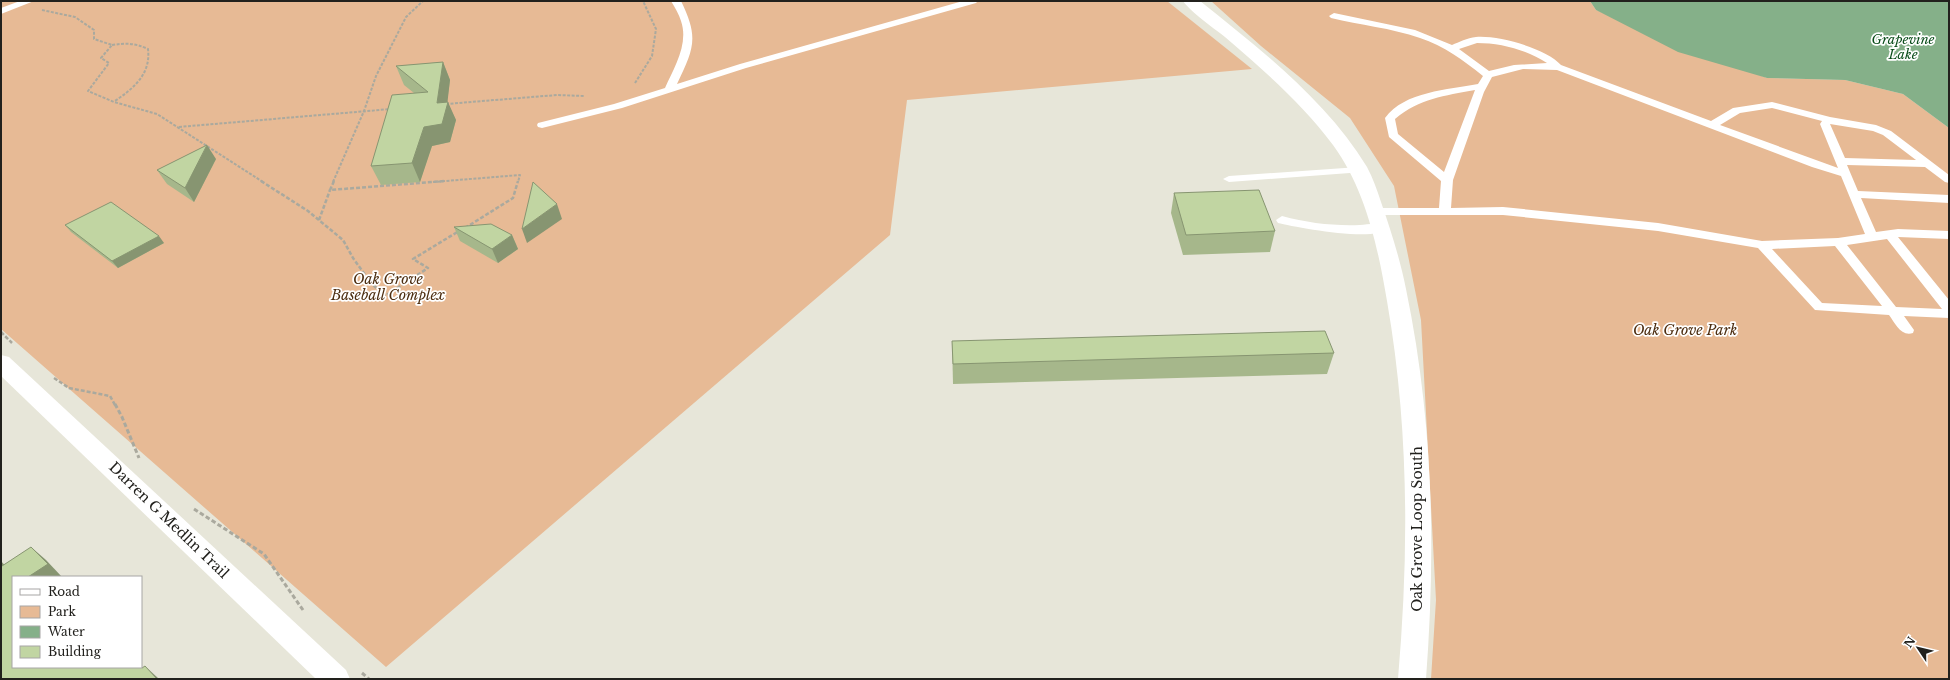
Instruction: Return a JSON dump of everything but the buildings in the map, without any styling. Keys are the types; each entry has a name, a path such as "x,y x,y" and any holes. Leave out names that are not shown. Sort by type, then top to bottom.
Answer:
{"street":[{"name":"Oak Grove Loop South","path":"1190,1 1226,30 1305,100 1327,125 1360,170 1378,220 1398,300 1411,374 1418,453 1420,513 1418,616 1412,679"},
{"name":"Darren G Medlin Trail","path":"9,355 347,674"}],"lane":[{"path":"1,11 29,1"},
{"path":"669,90 681,63 688,40 686,22 676,1"},
{"path":"542,125 618,106 743,66 973,1"},
{"path":"1334,16 1400,30 1436,41 1465,57 1488,75"},
{"path":"1452,50 1464,43 1478,40 1496,41 1549,59 1558,66 1816,165 1846,174"},
{"path":"1445,211 1447,180 1482,86 1488,75 1506,68 1531,65 1558,66"},
{"path":"1447,180 1393,135 1390,118 1403,107 1421,98 1482,86"},
{"path":"1712,125 1737,110 1772,105 1827,122 1876,128 1887,133 1949,180"},
{"path":"1827,122 1840,161 1872,237"},
{"path":"1840,161 1928,164"},
{"path":"1229,179 1360,170"},
{"path":"1854,194 1949,199"},
{"path":"1282,220 1303,226 1348,231 1378,220 1445,211 1503,211 1642,226 1762,245 1838,242 1898,233 1949,235"},
{"path":"1890,235 1949,310"},
{"path":"1838,242 1908,330"},
{"path":"1762,245 1819,307 1949,314"}],"path":[{"path":"319,220 330,190 364,111 376,76 406,17 423,1"},
{"path":"634,84 652,56 656,29 643,1"},
{"path":"35,11 42,10 50,13 69,15 85,21 94,30 94,39 112,45 130,42 148,49 150,54 145,75 136,86 114,102"},
{"path":"112,45 101,58 109,63 88,91 114,102 158,114 308,211 343,240 352,258 371,283 385,296 428,268 413,259 513,198 520,175 330,190"},
{"path":"441,105 557,95 585,96"},
{"path":"178,128 395,109"},
{"path":"1,332 9,355"},
{"path":"50,376 69,388 110,396 122,417 139,458 143,464"},
{"path":"189,506 215,520 264,554 307,615"},
{"path":"347,674 369,679"}],"green space":[{"name":"Oak Grove Baseball Complex","path":"1,1 1167,1 1252,69 907,100 890,235 386,667 1,329"},
{"name":"Oak Grove Park","path":"1211,1 1590,1 1596,10 1767,78 1845,80 1903,94 1949,128 1949,679 1431,679 1436,600 1421,320 1394,186 1350,118 1261,46"}],"water":[{"name":"Grapevine Lake","path":"1590,1 1949,1 1949,128 1903,94 1845,80 1767,78 1678,52 1596,10"}]}
